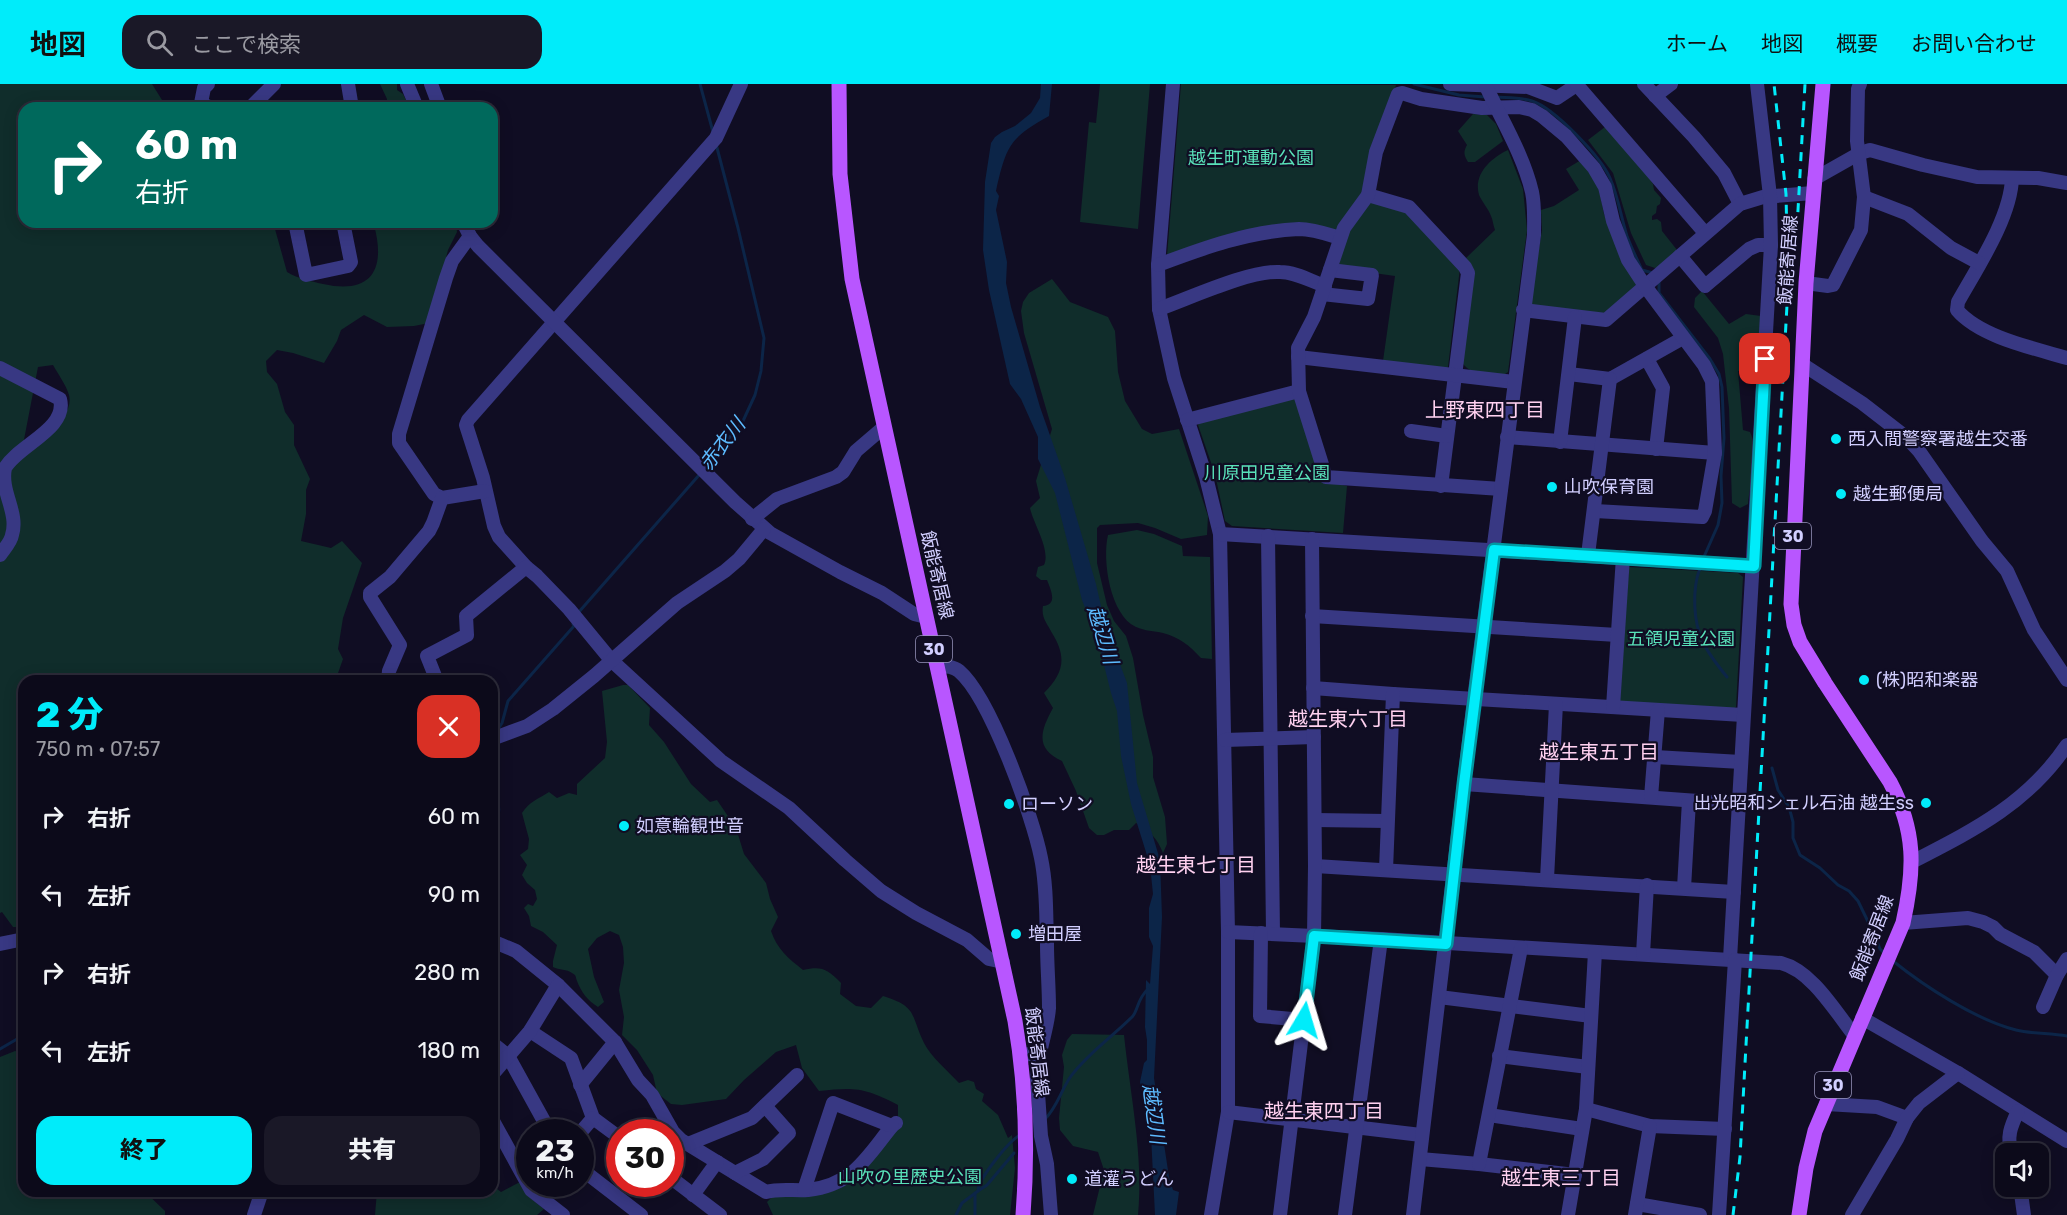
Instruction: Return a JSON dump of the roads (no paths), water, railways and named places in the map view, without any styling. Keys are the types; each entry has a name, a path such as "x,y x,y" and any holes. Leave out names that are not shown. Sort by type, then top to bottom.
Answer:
{"main road":[{"name":"飯能寄居線","path":"839,84 840,174 856,301 1003,962 1021,1055 1026,1137 1023,1215"},
{"name":"飯能寄居線","path":"1799,1215 1806,1168 1815,1131 1903,923 1910,893 1912,862 1911,839 1898,798 1890,782 1809,658 1794,626 1791,582 1806,283 1823,84"}],"street":[{"path":"201,102 204,88 208,84"},
{"path":"256,102 274,84"},
{"path":"348,84 351,102"},
{"path":"407,84 414,102"},
{"path":"430,84 438,102"},
{"path":"741,84 716,138 468,420 466,425 483,478 494,526 499,537 569,609 612,660 721,761 789,808 845,861 881,891 966,940 989,959 1003,962"},
{"path":"1173,84 1157,286 1165,343 1206,477 1220,534 1228,932 1228,1112 1211,1215"},
{"path":"1450,84 1490,94 1519,107 1532,110 1566,136 1594,168 1605,187 1613,222 1628,260 1648,284 1683,338 1704,365 1712,381 1714,453 1705,511 1702,517 1595,511"},
{"path":"1501,489 1326,477 1299,391 1298,348 1314,317 1344,228 1368,195 1376,152 1398,94 1482,108 1490,94 1529,86 1557,98 1577,84 1705,233"},
{"path":"1644,84 1724,173 1740,204"},
{"path":"1654,96 1671,84"},
{"path":"1719,1215 1725,1129 1743,715 1754,566 1771,245 1770,196 1757,84"},
{"path":"1806,283 1833,285 1861,230 1864,197 1856,122 1860,84"},
{"path":"1413,1215 1474,699 1485,628 1507,436 1534,235 1535,214 1532,193 1524,167 1490,94"},
{"path":"1523,310 1606,320 1740,204 1814,186 1860,153 1870,150 1977,177 2038,178 2067,183"},
{"path":"2012,178 2012,193 1988,249 1958,302 1957,310 1966,321 1981,330 2067,358"},
{"path":"1368,195 1408,207 1465,267 1468,273 1441,486"},
{"path":"1864,197 1908,214 1951,248 1979,263"},
{"path":"296,228 306,275 348,266 351,262 344,228"},
{"path":"466,228 478,246 752,519 764,529 820,562 882,593 914,615 927,617"},
{"path":"1158,265 1203,248 1235,239 1275,232 1300,229 1340,238"},
{"path":"470,236 452,261 446,278 399,434 399,443 434,494 442,498 485,491"},
{"path":"1680,256 1705,286 1749,249 1758,244 1771,245"},
{"path":"1160,309 1248,277 1270,272 1283,272 1323,290 1368,300 1372,274 1330,270"},
{"path":"1560,442 1575,317"},
{"path":"1569,374 1610,379 1683,338"},
{"path":"1298,357 1514,382"},
{"path":"1647,359 1663,388 1656,449"},
{"path":"1802,364 1862,404 1906,437 1919,451 1982,541 2007,571 2034,630 2067,680"},
{"path":"0,368 60,399 62,406 60,416 51,427 13,457 4,468 1,490 13,520 12,537 0,555"},
{"path":"1588,555 1610,379"},
{"path":"1187,420 1299,391"},
{"path":"752,519 777,499 836,477 843,472 856,451 884,427"},
{"path":"1411,431 1447,436"},
{"path":"1507,436 1714,453"},
{"path":"389,675 400,645 370,597 370,592 390,577 429,531 442,498"},
{"path":"498,737 527,726 553,709 677,603 725,571 739,559 764,529"},
{"path":"1220,534 1754,566"},
{"path":"1268,536 1271,738 1267,933 1260,1016 1304,1020"},
{"path":"1280,1215 1314,936 1316,866 1312,539"},
{"path":"1613,707 1623,557"},
{"path":"435,675 427,656 467,635 466,616 526,567"},
{"path":"1312,616 1617,635"},
{"path":"938,666 951,667 959,671 974,690 994,726 1029,817 1041,859 1046,907 1049,1009 1037,1079 1041,1136 1047,1164 1051,1215"},
{"path":"1313,688 1743,715"},
{"path":"1386,870 1393,694"},
{"path":"1547,879 1556,704"},
{"path":"1651,797 1658,710"},
{"path":"1225,740 1314,737"},
{"path":"1912,862 1980,827 2006,809 2055,763 2067,745"},
{"path":"1655,757 1741,762"},
{"path":"1464,784 1739,804"},
{"path":"1684,888 1689,801"},
{"path":"1315,820 1387,821"},
{"path":"1316,866 1734,891"},
{"path":"1643,954 1647,885"},
{"path":"1903,923 1968,918 1983,922 2034,952 2057,975"},
{"path":"1228,932 1781,963 1800,971 1854,1035"},
{"path":"1345,1215 1381,939"},
{"path":"0,945 18,940"},
{"path":"498,944 516,951 558,985 615,1042 638,1080 652,1095 673,1132 688,1144 766,1192 778,1189 804,1190 822,1188 843,1181 858,1168 894,1124 833,1103 804,1190"},
{"path":"1479,1164 1521,948"},
{"path":"1568,1215 1586,1109 1595,952"},
{"path":"2043,1007 2067,959"},
{"path":"498,1068 530,1031 558,985"},
{"path":"1438,997 1591,1016"},
{"path":"1862,1018 2067,1141"},
{"path":"530,1031 571,1058 593,1118 606,1128"},
{"path":"580,1084 615,1042"},
{"path":"498,1048 508,1056 543,1119"},
{"path":"1021,1055 1040,1053"},
{"path":"1499,1056 1588,1067"},
{"path":"1852,1215 1907,1118 1919,1103 1958,1074"},
{"path":"688,1144 752,1118 797,1075"},
{"path":"1826,1104 1877,1107 1907,1118"},
{"path":"735,1173 763,1159 789,1133 765,1106"},
{"path":"1586,1109 1650,1126 1725,1129"},
{"path":"2009,1143 2009,1132 2018,1111"},
{"path":"1228,1112 1422,1135"},
{"path":"1489,1115 1582,1129"},
{"path":"1650,1126 1636,1209 1700,1215"},
{"path":"498,1129 516,1158"},
{"path":"1420,1159 1575,1175"},
{"path":"693,1195 717,1162"},
{"path":"594,1179 641,1215"},
{"path":"684,1188 720,1215"},
{"path":"254,1215 260,1197"},
{"path":"545,1197 564,1215"},
{"path":"2022,1197 2024,1215"}],"water":[{"name":"越辺川","path":"1041,84 1052,84 1049,116 1025,131 1011,145 996,191 999,196 996,210 1007,262 1006,283 1011,307 1040,407 1065,478 1096,584 1105,624 1127,683 1137,783 1160,860 1162,917 1154,1078 1169,1177 1173,1190 1179,1192 1176,1215 1155,1215 1151,1135 1140,1082 1144,1063 1147,1060 1146,980 1150,984 1153,946 1149,937 1149,908 1153,894 1150,865 1131,804 1121,756 1117,711 1098,641 1082,600 1055,493 1038,459 1038,437 1021,399 1010,384 989,290 983,250 985,182 991,143 995,137 1015,126 1031,113 1040,98"}],"waterway":[{"name":"赤衣川","path":"700,84 713,132"},
{"path":"1414,84 1459,95 1485,97"},
{"path":"1495,97 1523,99 1541,105 1564,123 1587,146 1610,178 1627,236 1642,270 1653,273"},
{"name":"赤衣川","path":"706,466 743,421 755,395 761,371 764,338 716,144"},
{"path":"1659,281 1659,293 1710,359 1719,374 1722,387 1724,438 1721,476 1722,503 1718,525 1703,559"},
{"name":"赤衣川","path":"578,613 700,474"},
{"path":"1700,568 1695,595 1697,625 1708,651 1727,677"},
{"name":"赤衣川","path":"498,729 508,701 574,626 573,624"},
{"path":"1772,768 1778,790 1789,807 1793,822 1793,838 1800,855 1820,868 1858,901 1884,953"},
{"name":"赤衣川","path":"498,804 498,815"},
{"path":"1893,961 1935,991 1984,1019 2016,1030 2067,1036"},
{"path":"1044,1120 1071,1076 1092,1052 1132,1017 1148,989"},
{"name":"赤衣川","path":"0,1049 18,1038"},
{"path":"956,1215 962,1203 978,1191 979,1185 995,1161 1020,1135"},
{"path":"978,1191 987,1185 1014,1153"},
{"path":"975,1193 975,1215"}],"railway":[{"path":"1733,1215 1740,1157 1788,287 1786,194 1774,84"},
{"path":"1796,246 1805,84"}],"place":[{"name":"西入間警察署越生交番","path":"1836,439"},
{"name":"山吹保育園","path":"1552,487"},
{"name":"越生郵便局","path":"1841,494"},
{"name":"(株)昭和楽器","path":"1864,680"},
{"name":"出光昭和シェル石油 越生ss","path":"1926,803"},
{"name":"ローソン","path":"1009,804"},
{"name":"如意輪観世音","path":"624,826"},
{"name":"増田屋","path":"1016,934"},
{"name":"道灌うどん","path":"1072,1179"}],"district":[{"name":"上野東四丁目","path":"1485,410"},
{"name":"越生東六丁目","path":"1348,719"},
{"name":"越生東五丁目","path":"1599,752"},
{"name":"越生東七丁目","path":"1196,865"},
{"name":"越生東四丁目","path":"1324,1111"},
{"name":"越生東三丁目","path":"1561,1178"}],"park label":[{"name":"越生町運動公園","path":"1251,158"},
{"name":"川原田児童公園","path":"1267,473"},
{"name":"五領児童公園","path":"1681,639"},
{"name":"山吹の里歴史公園","path":"910,1177"}]}
